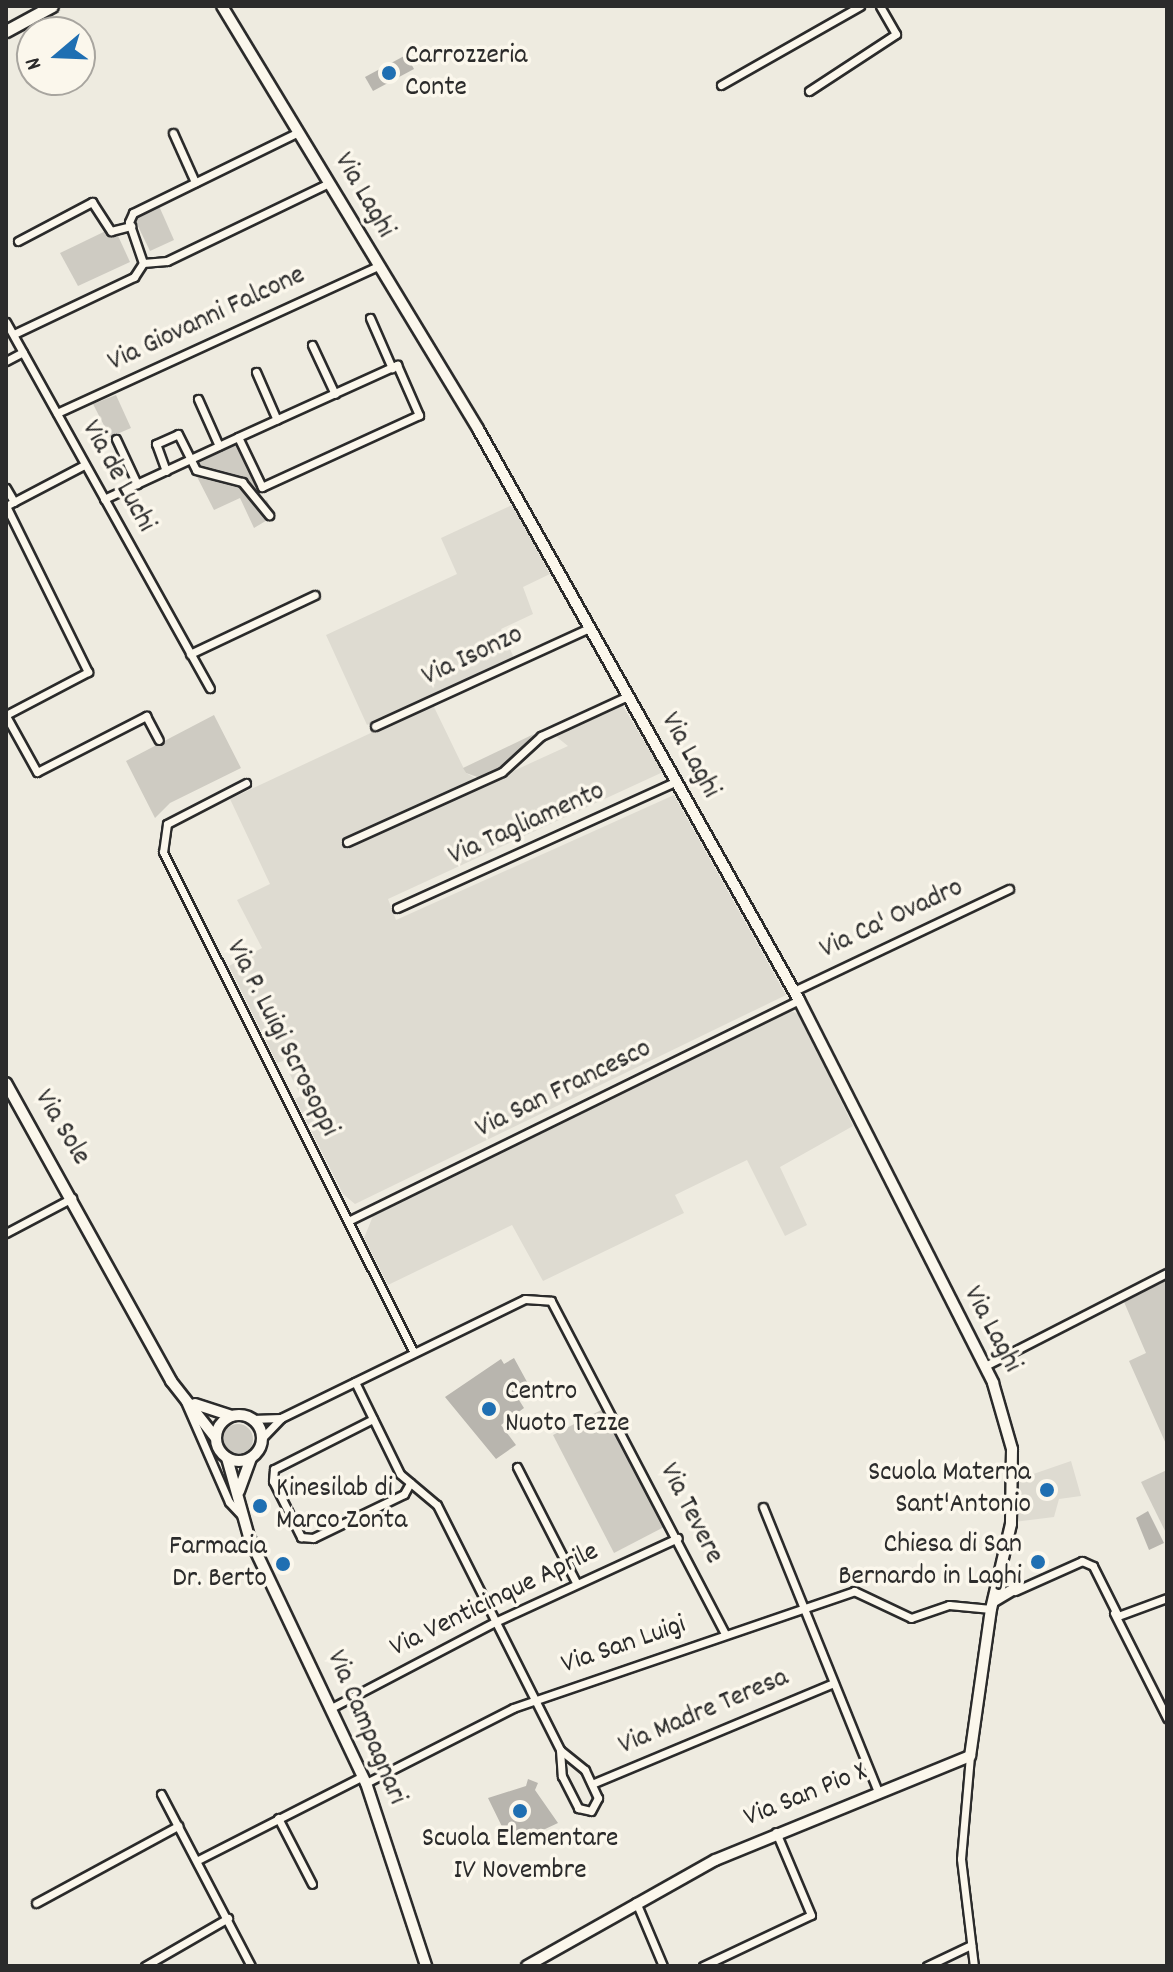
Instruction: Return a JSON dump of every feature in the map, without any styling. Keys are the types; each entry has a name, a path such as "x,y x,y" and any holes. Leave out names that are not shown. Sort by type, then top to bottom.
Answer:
{"main road":[{"path":"6,31 52,6"}],"street":[{"name":"Via Laghi","path":"222,6 376,267 404,302 796,995 985,1366 1012,1449 1012,1518 1006,1583"},
{"path":"721,85 860,6"},
{"path":"809,91 893,38 880,6"},
{"path":"143,263 131,226 136,210 298,132"},
{"path":"173,133 195,182"},
{"path":"143,263 167,261 329,183"},
{"path":"18,241 92,202 111,231 131,226"},
{"path":"14,334 134,277 143,263"},
{"name":"Via Giovanni Falcone","path":"57,413 376,267"},
{"path":"370,318 392,368"},
{"name":"Via de Luchi","path":"6,322 210,688"},
{"path":"312,345 335,394"},
{"path":"6,361 23,352"},
{"path":"104,499 238,437 397,365 419,415 262,487 238,437"},
{"path":"256,372 277,420"},
{"path":"198,399 219,446"},
{"path":"166,471 156,444 178,434 196,470 246,486 269,515"},
{"path":"116,439 137,484"},
{"path":"10,504 84,465"},
{"path":"6,488 10,504 88,672 6,716 37,772 146,716 159,740"},
{"path":"190,654 315,595"},
{"name":"Via Isonzo","path":"375,726 589,628"},
{"path":"347,842 502,772 541,736 628,696"},
{"name":"Via Tagliamento","path":"397,908 675,782"},
{"name":"Via P. Luigi Scrosoppi","path":"246,783 167,824 163,852 414,1353"},
{"name":"Via Ca' Ovadro","path":"796,995 1009,889"},
{"name":"Via San Francesco","path":"348,1221 796,995"},
{"name":"Via Sole","path":"6,1083 74,1197"},
{"path":"6,1233 74,1197"},
{"name":"Via Campagnari","path":"74,1197 182,1393 203,1448 242,1516 333,1707 365,1779 426,1966"},
{"path":"985,1366 1167,1273"},
{"name":"Via Tevere","path":"414,1353 538,1296 561,1315 725,1634"},
{"path":"238,1497 251,1458 262,1438 281,1418 414,1353"},
{"name":"Via Madre Teresa","path":"355,1382 410,1483 437,1505 560,1750 562,1776 583,1812 598,1802 592,1784 579,1761 560,1750"},
{"name":"Via Campagnari","path":"182,1393 215,1437"},
{"name":"Via Campagnari","path":"192,1403 231,1416"},
{"path":"251,1458 227,1458 215,1437 231,1416 281,1418"},
{"path":"252,1419 262,1438"},
{"path":"373,1419 274,1469 273,1481 301,1537 313,1538 404,1494 410,1483"},
{"name":"Via Campagnari","path":"227,1458 242,1516"},
{"path":"517,1467 577,1584"},
{"path":"763,1507 878,1792"},
{"name":"Via Venticinque Aprile","path":"333,1707 495,1622 678,1538"},
{"path":"974,1966 961,1859 970,1756 992,1605 1006,1583 1028,1586 1088,1561 1167,1718"},
{"name":"Via San Luigi","path":"198,1860 278,1818 535,1701 803,1607 854,1591 911,1618 949,1605 992,1605"},
{"path":"1114,1611 1125,1615 1167,1598"},
{"name":"Via Madre Teresa","path":"592,1784 833,1683"},
{"name":"Via San Pio X","path":"527,1966 636,1902 776,1832 970,1756"},
{"path":"161,1794 251,1966"},
{"path":"278,1818 312,1884"},
{"path":"36,1903 178,1826"},
{"path":"703,1966 811,1915 776,1832"},
{"path":"636,1902 663,1966"},
{"path":"145,1966 228,1918"},
{"path":"927,1966 971,1945"}],"shaded area":[{"path":"159,206 174,240 150,251 134,218"},
{"path":"114,227 130,262 78,286 60,253"},
{"path":"116,395 131,428 110,437 93,404"},
{"path":"241,442 262,502 267,500 274,516 254,528 240,498 214,510 191,465"},
{"path":"512,505 550,574 523,587 533,614 501,629 514,658 367,725 326,635 457,574 441,538"},
{"path":"439,701 434,707 466,773 475,778 346,840 349,846 568,746 553,734 621,703 663,772 388,899 396,920 674,795 786,995 355,1204 343,1194 295,1099 301,1096 283,1061 277,1063 229,966 262,948 237,900 270,884 230,799"},
{"path":"214,715 241,768 170,803 155,818 126,761"},
{"path":"534,734 508,763 480,778 466,773 463,768"},
{"path":"791,1011 799,1014 853,1126 780,1167 807,1225 785,1236 747,1160 675,1195 684,1213 543,1281 512,1225 388,1285 364,1238 373,1216"},
{"path":"1167,1280 1166,1444 1129,1361 1146,1353 1124,1302"},
{"path":"603,1409 664,1527 614,1553 553,1435"},
{"path":"238,1424 249,1428 253,1439 249,1450 238,1454 227,1450 223,1439 227,1428"},
{"name":"Scuola Materna Sant'Antonio","path":"1071,1461 1081,1496 1059,1499 1054,1517 1015,1522 1016,1480"},
{"path":"1167,1470 1167,1535 1141,1482"}],"building":[{"name":"Carrozzeria Conte","path":"406,55 414,69 373,91 365,77"},
{"name":"Centro Nuoto Tezze","path":"514,1358 532,1391 519,1400 524,1408 501,1425 516,1445 496,1459 445,1397 501,1359 504,1364"},
{"path":"1148,1511 1164,1543 1149,1550 1136,1518"},
{"name":"Scuola Elementare IV Novembre","path":"528,1779 538,1783 535,1790 558,1823 511,1845 488,1798 526,1786"}],"place":[{"name":"Carrozzeria Conte","path":"389,73"},
{"name":"Centro Nuoto Tezze","path":"489,1409"},
{"name":"Scuola Materna Sant'Antonio","path":"1047,1490"},
{"name":"Kinesilab di Marco Zonta","path":"260,1506"},
{"name":"Chiesa di San Bernardo in Laghi","path":"1038,1562"},
{"name":"Farmacia Dr. Berto","path":"283,1564"},
{"name":"Scuola Elementare IV Novembre","path":"520,1811"}]}
